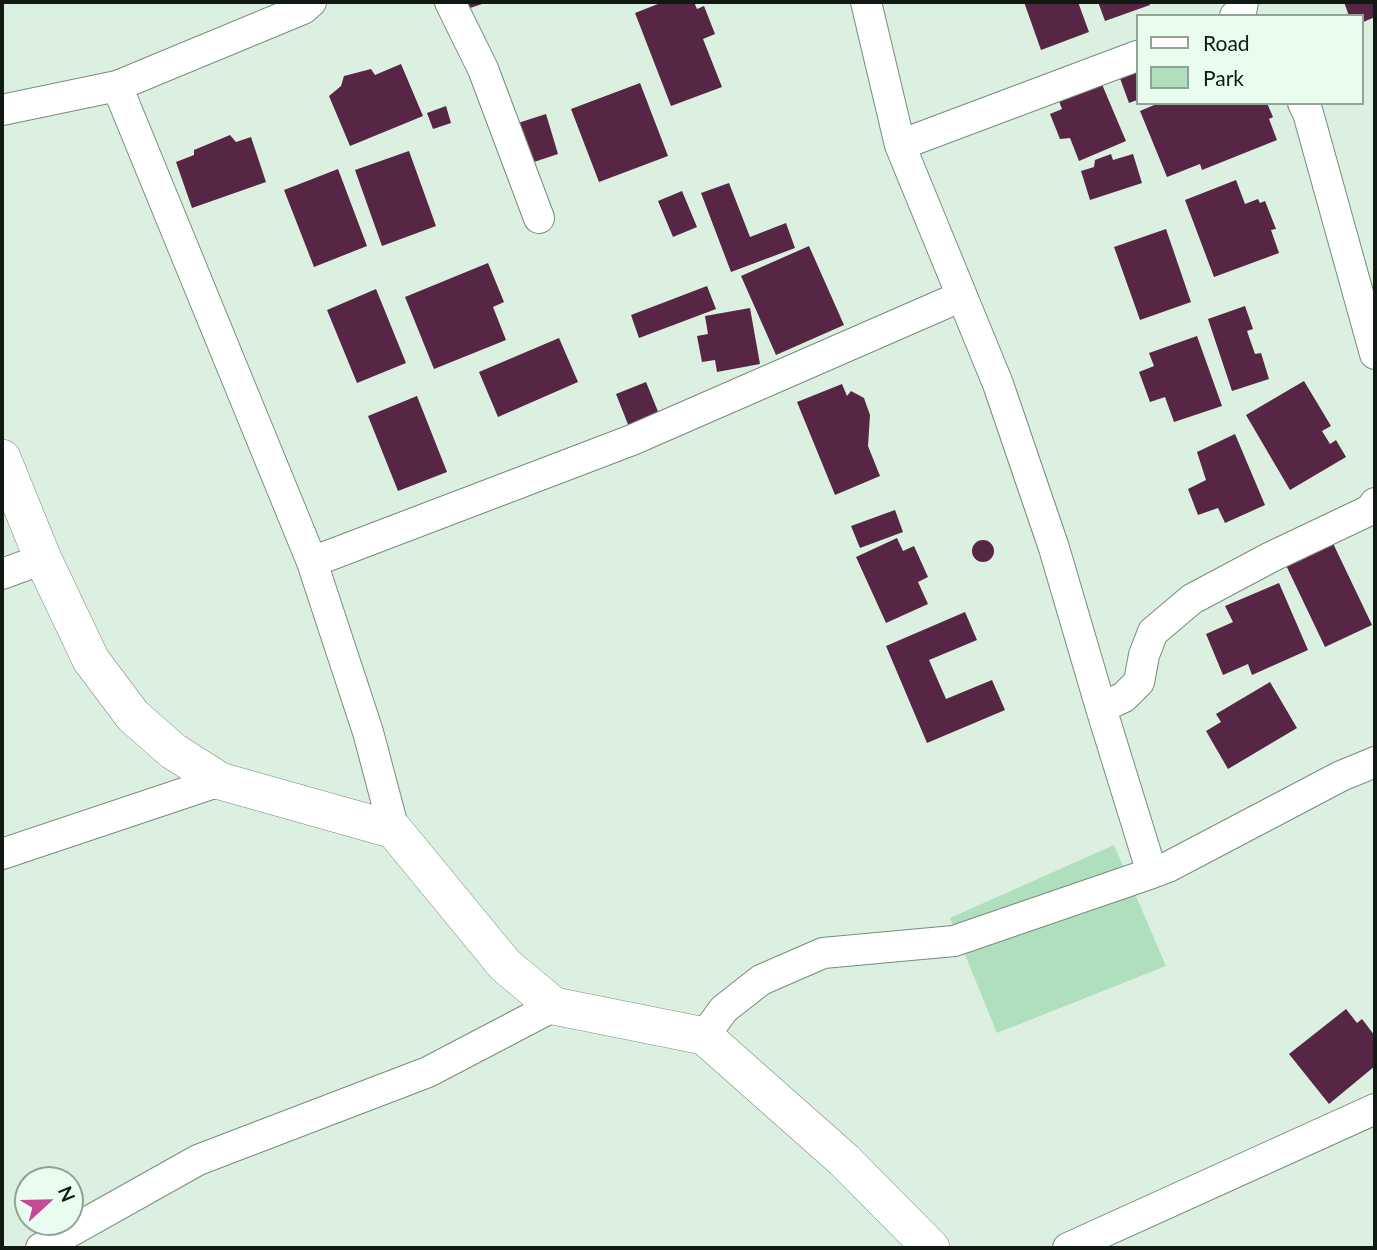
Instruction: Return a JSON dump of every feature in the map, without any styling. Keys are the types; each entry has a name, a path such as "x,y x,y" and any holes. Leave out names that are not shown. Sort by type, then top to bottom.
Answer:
{"street":[{"path":"2,110 117,86 303,9 311,2"},
{"path":"450,2 483,69 540,218"},
{"path":"866,2 900,145 998,384 1050,535 1152,873"},
{"path":"900,145 1136,56"},
{"path":"117,86 312,562 368,732 394,830 505,965 554,1006 704,1036 844,1160 931,1248"},
{"path":"1304,105 1375,354"},
{"path":"312,562 632,440 962,296"},
{"path":"2,458 43,559 91,660 133,716 173,751 220,780 394,830"},
{"path":"1101,709 1124,697 1139,682 1144,655 1153,632 1192,599 1271,557 1370,510 1375,503"},
{"path":"2,574 43,559"},
{"path":"704,1036 724,1009 761,980 823,953 954,941 1152,873 1341,776 1375,762"},
{"path":"2,854 220,780"},
{"path":"41,1248 198,1160 428,1072 554,1006"},
{"path":"1068,1248 1375,1109"}],"green space":[{"path":"1114,845 1166,966 997,1033 950,918"}],"building":[{"path":"465,2 488,2 467,9"},
{"path":"663,2 694,2 697,9 704,6 715,34 703,39 722,87 671,106 635,13"},
{"path":"1024,2 1078,2 1089,32 1041,50"},
{"path":"1098,2 1149,2 1150,5 1105,21"},
{"path":"1344,2 1375,2 1375,17 1363,22 1363,14 1348,14"},
{"path":"1136,62 1136,100 1129,103 1117,70"},
{"path":"401,64 423,116 350,146 329,96 341,86 344,76 371,69 375,75"},
{"path":"1098,75 1126,141 1079,161 1070,138 1060,139 1050,114 1062,109 1056,93"},
{"path":"640,83 668,156 599,182 571,109"},
{"path":"1154,105 1268,105 1273,117 1269,119 1277,140 1202,170 1200,164 1167,177 1140,111"},
{"path":"446,106 451,123 433,129 427,113"},
{"path":"546,114 558,154 531,163 518,123"},
{"path":"230,135 236,142 251,137 266,182 192,208 176,162 194,155 194,150"},
{"path":"409,151 436,226 382,246 355,170"},
{"path":"1111,154 1113,160 1133,154 1142,183 1090,200 1081,171 1094,167 1095,160"},
{"path":"338,169 367,246 314,267 284,190"},
{"path":"1236,180 1245,204 1258,199 1260,203 1265,201 1276,229 1271,230 1279,253 1214,277 1185,200"},
{"path":"729,183 750,237 786,223 795,248 731,272 701,193"},
{"path":"682,191 697,227 673,237 658,201"},
{"path":"1166,229 1191,302 1140,320 1114,247"},
{"path":"809,246 844,325 776,355 741,276"},
{"path":"488,263 504,302 493,307 506,340 434,369 405,297"},
{"path":"707,286 716,309 639,338 631,315"},
{"path":"376,289 406,363 357,383 327,310"},
{"path":"1245,306 1253,329 1247,331 1255,354 1261,353 1269,379 1232,391 1208,319"},
{"path":"750,308 760,364 717,372 715,360 702,362 697,336 708,334 705,316"},
{"path":"1197,336 1222,406 1174,422 1165,397 1150,402 1139,372 1154,366 1149,353"},
{"path":"559,338 578,382 498,417 479,372"},
{"path":"1304,381 1331,426 1322,431 1330,444 1336,440 1346,457 1290,490 1246,415"},
{"path":"646,382 659,414 629,427 616,394"},
{"path":"842,384 847,396 851,391 864,398 870,415 868,446 880,476 835,495 797,402"},
{"path":"417,396 447,472 398,491 368,416"},
{"path":"1235,434 1265,505 1225,523 1218,508 1198,515 1188,489 1206,480 1197,452"},
{"path":"895,510 903,532 860,548 851,526"},
{"path":"1330,537 1372,625 1325,647 1283,559"},
{"path":"897,538 903,551 914,546 928,577 918,582 928,604 886,623 856,557"},
{"path":"983,540 991,543 994,551 991,559 983,562 975,559 972,551 975,543"},
{"path":"1279,583 1308,650 1252,675 1248,664 1223,675 1206,634 1233,622 1225,606"},
{"path":"965,612 977,640 929,660 946,699 992,680 1005,710 927,743 886,646"},
{"path":"1270,682 1297,728 1228,769 1206,731 1221,722 1216,714"},
{"path":"1346,1009 1357,1023 1362,1019 1375,1036 1375,1066 1329,1104 1289,1054"}]}
